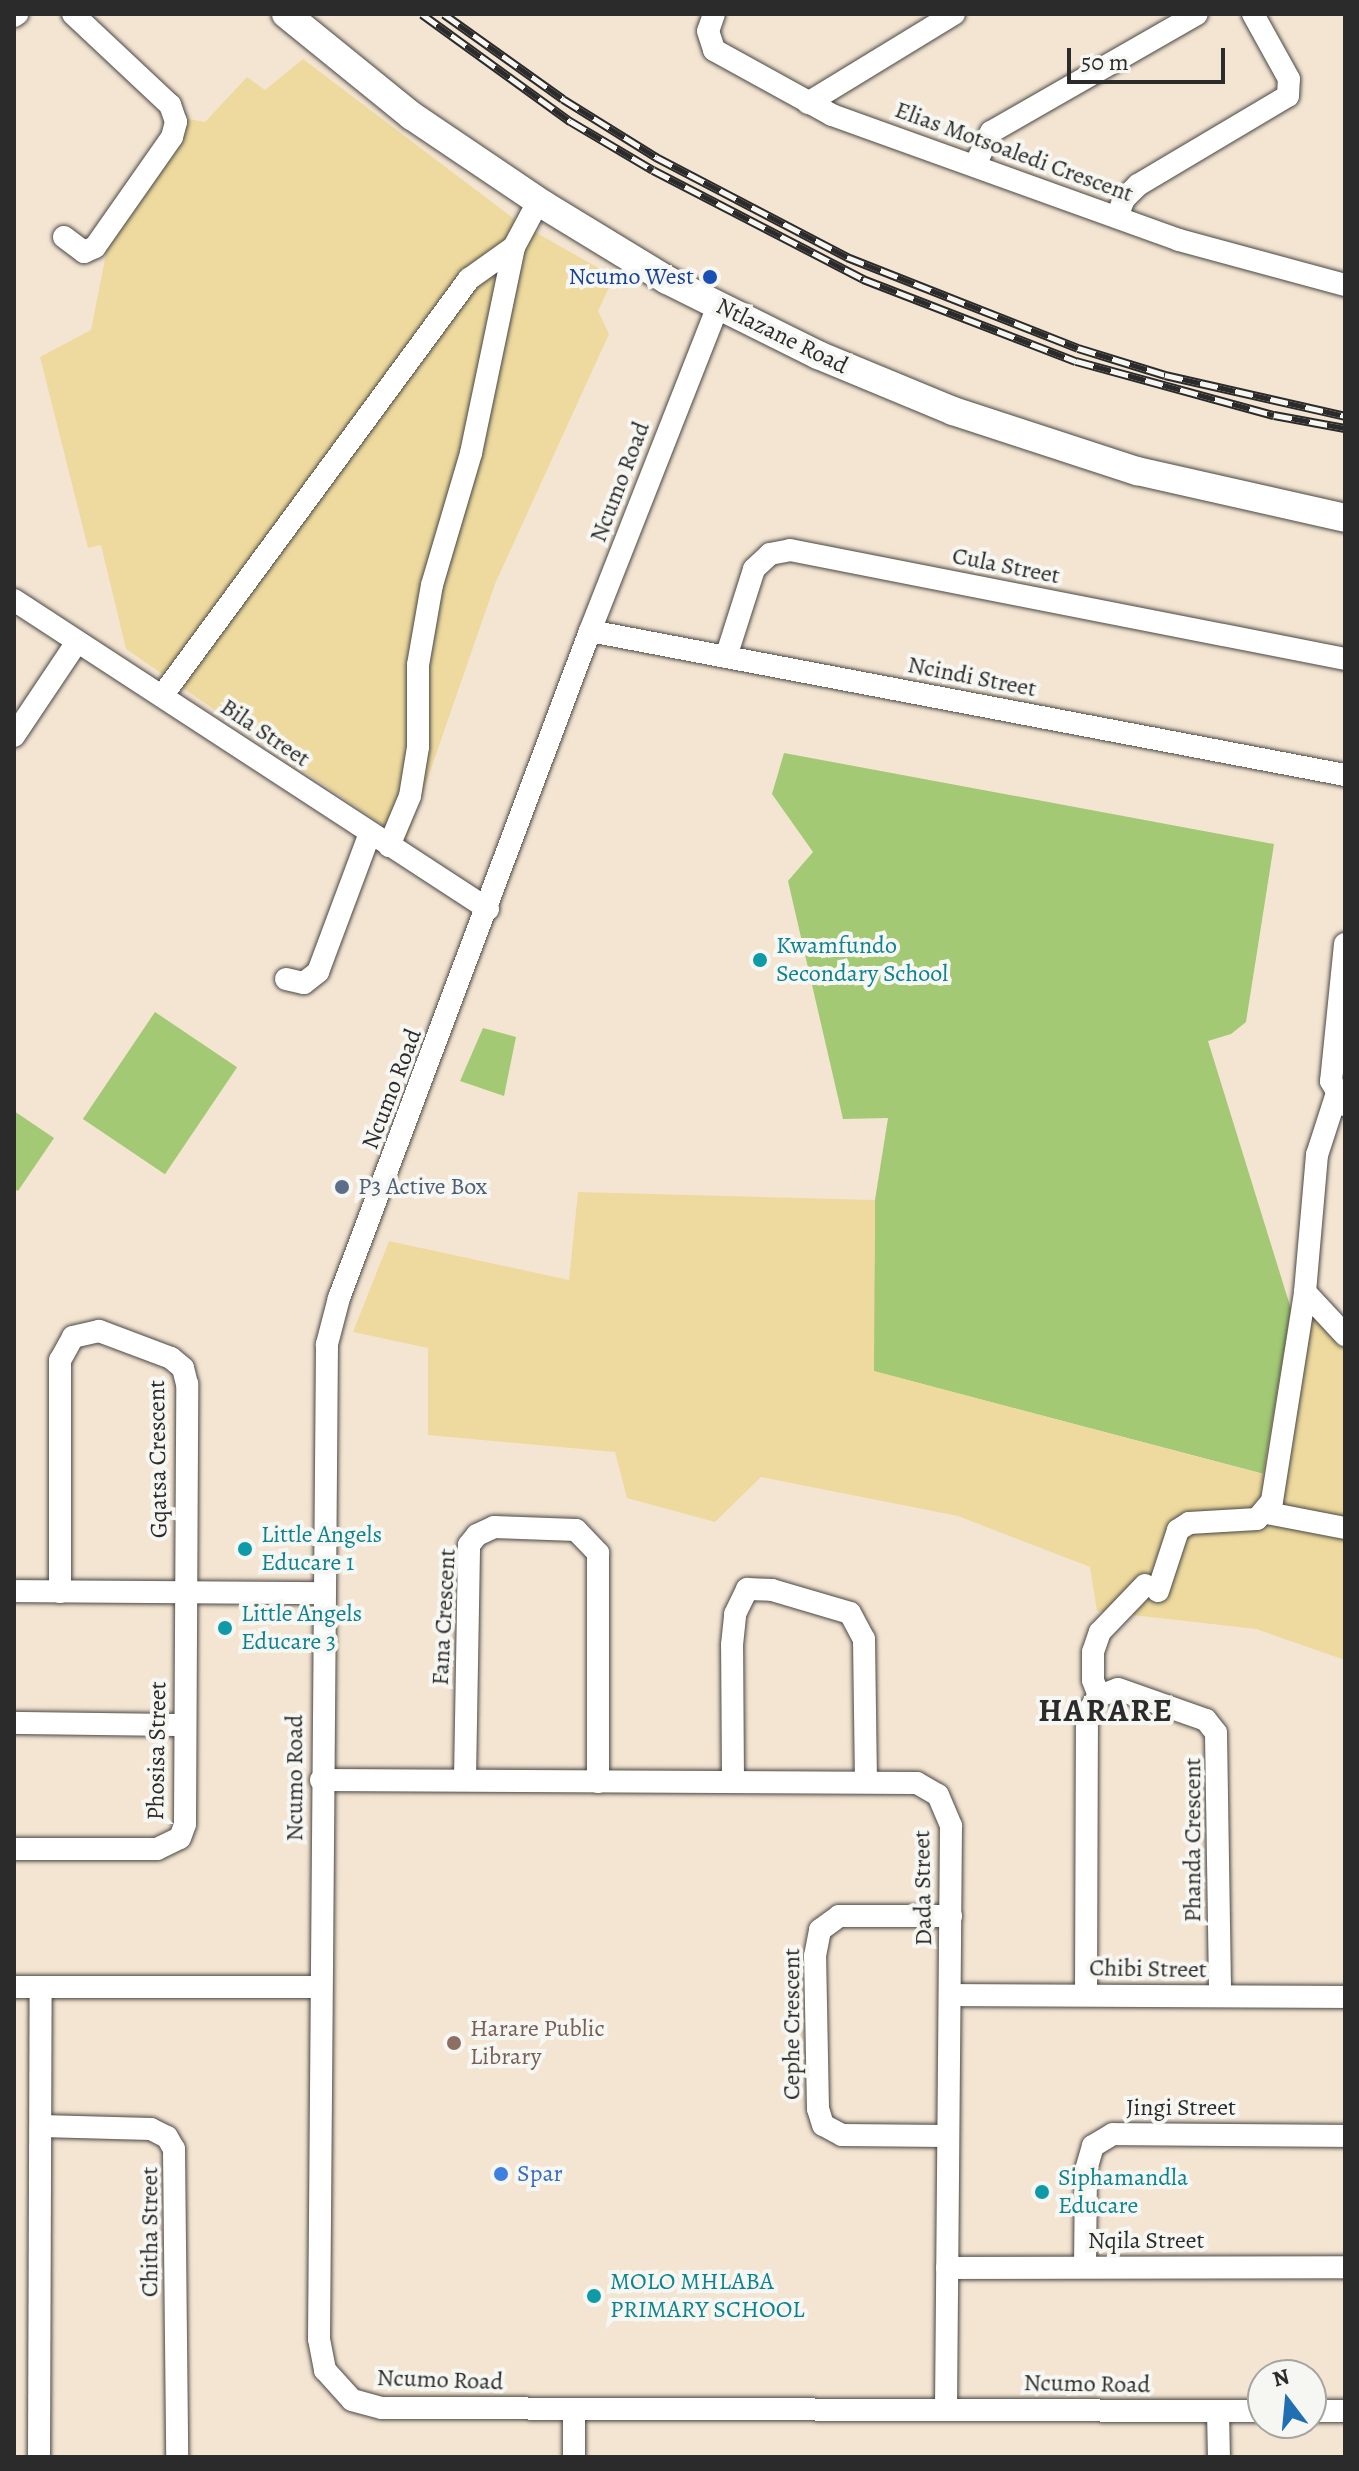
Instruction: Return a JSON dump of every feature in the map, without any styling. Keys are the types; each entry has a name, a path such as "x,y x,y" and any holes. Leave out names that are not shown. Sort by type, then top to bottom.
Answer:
{"street":[{"path":"64,237 84,252 95,247 172,137 176,122 170,105 73,14"},
{"name":"Ntlazane Road","path":"286,14 412,116 538,202 718,306 831,361 1044,443 1187,485 1345,518"},
{"name":"Elias Motsoaledi Crescent","path":"714,14 708,31 714,50 808,103 1117,217 1252,262 1345,285"},
{"path":"808,103 954,14"},
{"path":"975,165 991,132 1197,14"},
{"path":"1117,217 1124,199 1138,185 1288,96 1289,79 1253,14"},
{"path":"286,979 304,983 318,972 379,840 410,796 418,747 418,665 432,585 471,453 514,247 538,202"},
{"path":"162,696 469,279 514,247"},
{"name":"Ncumo Road","path":"718,306 590,631 333,1318 325,1366 321,1593 319,2339 325,2370 352,2400 382,2408 1247,2411"},
{"name":"Cula Street","path":"726,657 754,569 770,554 790,550 1345,659"},
{"name":"Bila Street","path":"14,600 488,909"},
{"name":"Ncindi Street","path":"590,631 1345,775"},
{"path":"14,736 77,642"},
{"path":"1267,1513 1305,1292 1317,1155 1340,1100 1331,1081 1345,944"},
{"path":"1305,1292 1345,1335"},
{"name":"Gqatsa Crescent","path":"60,1592 60,1360 73,1337 99,1331 171,1358 183,1368 186,1592"},
{"path":"1086,1994 1087,1713 1099,1696 1093,1680 1093,1652 1100,1632 1152,1588 1178,1530 1189,1523 1257,1519 1267,1513 1345,1528"},
{"name":"Fana Crescent","path":"465,1779 469,1545 477,1535 508,1528 576,1530 598,1553 598,1782"},
{"path":"733,1779 732,1645 735,1614 747,1589 772,1590 850,1613 864,1639 866,1782"},
{"path":"14,1591 321,1593"},
{"name":"Phosisa Street","path":"14,1849 144,1850 180,1838 186,1815 186,1592"},
{"name":"Phanda Crescent","path":"1099,1696 1118,1689 1206,1720 1216,1733 1220,1996"},
{"path":"14,1723 184,1725"},
{"name":"Dada Street","path":"321,1780 598,1782 733,1779 917,1783 938,1795 951,1826 946,2409"},
{"name":"Cephe Crescent","path":"948,2136 842,2135 823,2125 818,2109 815,1956 820,1930 839,1916 951,1916"},
{"path":"14,1987 321,1987"},
{"path":"39,2457 41,1987"},
{"name":"Chibi Street","path":"951,1995 1345,1997"},
{"name":"Chitha Street","path":"41,2126 151,2129 167,2137 174,2149 177,2457"},
{"name":"Jingi Street","path":"1085,2267 1086,2170 1093,2146 1113,2134 1345,2136"},
{"name":"Nqila Street","path":"947,2268 1345,2267"},
{"path":"574,2410 574,2457"},
{"path":"1218,2411 1219,2457"}],"green space":[{"path":"784,753 1274,844 1246,1022 1231,1034 1208,1041 1291,1309 1264,1474 873,1371 875,1200 888,1118 843,1119 788,881 813,852 772,794"},
{"path":"155,1012 237,1067 165,1174 83,1119"},
{"path":"483,1028 516,1037 504,1096 460,1081"},
{"path":"14,1111 54,1138 18,1191 14,1189"}],"sand":[{"path":"303,59 521,224 614,277 598,311 609,334 495,584 406,841 126,649 101,545 88,548 40,357 91,330 107,249 183,118 205,122 247,77 265,90"},
{"path":"578,1192 875,1200 874,1371 1263,1474 1291,1309 1345,1317 1345,1660 1256,1629 1097,1611 1090,1567 958,1516 761,1477 715,1522 627,1498 615,1452 428,1435 428,1348 353,1332 389,1241 569,1280"}],"railway":[{"path":"422,14 570,121 653,170 863,279 1076,361 1274,415 1345,428"},
{"path":"444,14 563,99 656,157 847,257 1078,348 1165,375 1345,416"}],"place":[{"name":"Ncumo West","path":"710,277"},
{"name":"Kwamfundo Secondary School","path":"760,960"},
{"name":"P3 Active Box","path":"342,1187"},
{"name":"Little Angels Educare 1","path":"245,1549"},
{"name":"Little Angels Educare 3","path":"225,1628"},
{"name":"Harare Public Library","path":"454,2043"},
{"name":"Spar","path":"501,2174"},
{"name":"Siphamandla Educare","path":"1042,2192"},
{"name":"MOLO MHLABA PRIMARY SCHOOL","path":"594,2296"}],"district":[{"name":"HARARE","path":"1106,1710"}]}
